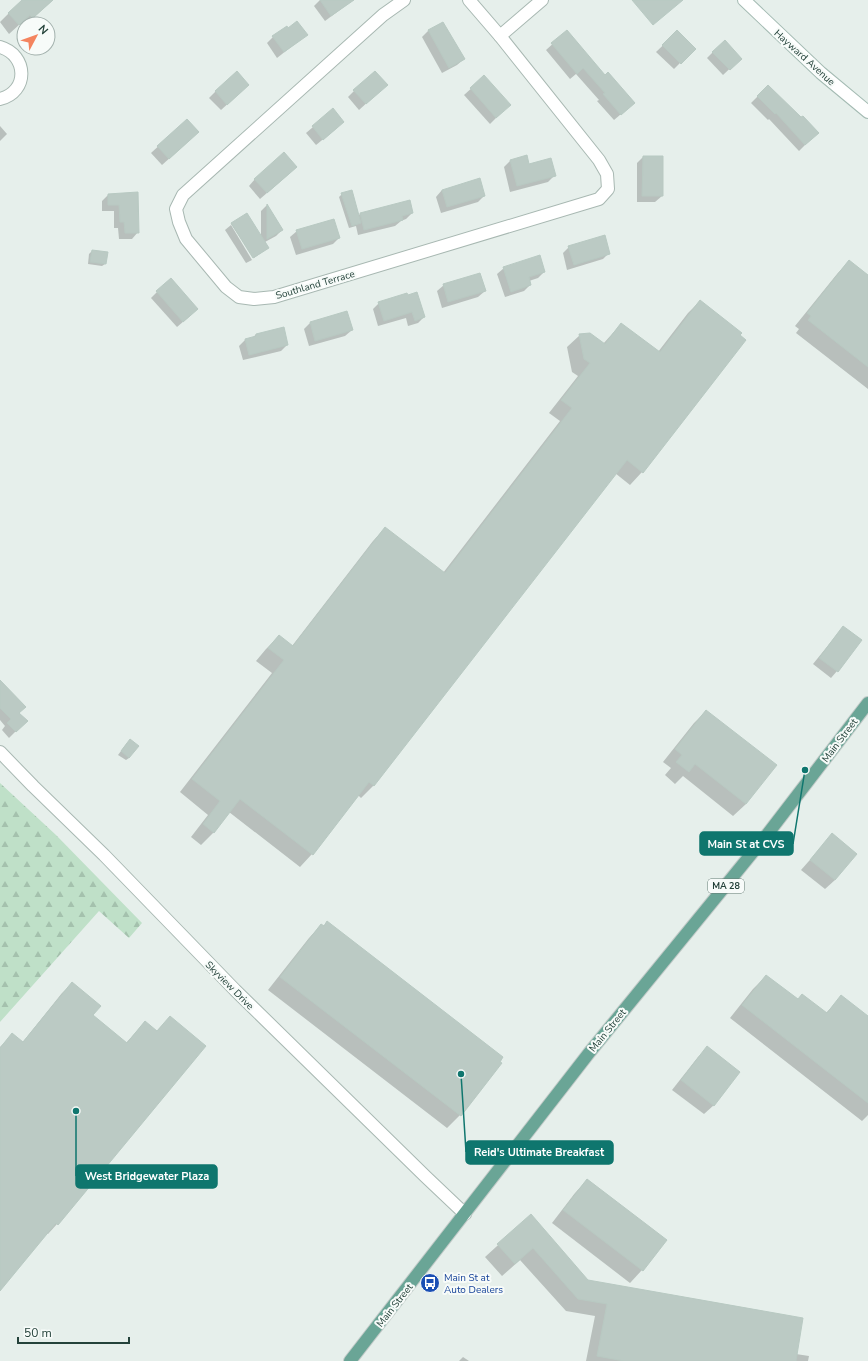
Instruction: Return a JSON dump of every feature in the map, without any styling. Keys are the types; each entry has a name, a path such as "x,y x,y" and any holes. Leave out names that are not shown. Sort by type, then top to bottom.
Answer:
{"main road":[{"name":"Main Street","path":"350,1361 612,1025 766,836 868,702"}],"street":[{"name":"Southland Terrace","path":"404,0 383,15 183,195 176,209 178,222 186,239 226,287 239,297 254,300 274,296 599,199 608,189 608,174 599,160 500,36 469,0"},
{"path":"500,36 542,0"},
{"name":"Hayward Avenue","path":"744,0 821,73 868,112"},
{"path":"0,47 7,49 14,54 19,61 21,78 18,86 12,93 5,98 0,99"},
{"name":"Skyview Drive","path":"0,752 104,855 235,990 465,1214"}],"green space":[{"path":"0,783 56,835 142,923 129,938 99,911 0,1022"}],"building":[{"path":"22,0 53,0 35,16 16,16 16,22 8,13"},
{"path":"320,0 354,0 331,16"},
{"path":"632,0 683,0 653,25"},
{"path":"297,21 308,35 284,52 272,36 287,26 288,28"},
{"path":"443,22 465,59 449,68 428,30"},
{"path":"567,30 605,75 608,72 635,103 621,115 603,94 605,93 583,68 577,74 551,43"},
{"path":"677,30 696,49 681,64 662,45"},
{"path":"725,40 742,59 730,70 712,52"},
{"path":"237,71 249,85 227,105 215,91"},
{"path":"375,71 388,85 366,104 353,90"},
{"path":"484,75 511,105 496,118 470,88"},
{"path":"768,85 801,117 803,116 819,133 805,145 776,113 775,114 757,96"},
{"path":"333,108 344,122 323,140 312,126"},
{"path":"187,119 199,132 169,159 157,146"},
{"path":"284,152 297,167 267,193 254,179"},
{"path":"527,155 529,164 551,158 556,176 517,186 510,160"},
{"path":"643,156 663,156 663,196 642,196"},
{"path":"480,178 485,196 447,207 442,190"},
{"path":"352,190 361,223 352,226 341,193"},
{"path":"138,192 139,233 125,233 124,222 120,222 119,205 108,205 108,194"},
{"path":"410,200 413,213 402,216 403,220 364,230 360,213"},
{"path":"267,204 283,230 267,239"},
{"path":"247,213 269,248 253,258 231,223"},
{"path":"334,219 340,238 302,249 296,230"},
{"path":"605,235 610,254 574,265 568,246"},
{"path":"92,250 108,252 106,264 90,262"},
{"path":"540,255 545,272 529,277 531,285 511,292 503,267"},
{"path":"849,260 868,275 868,367 808,320 811,316 807,313"},
{"path":"480,273 486,291 448,302 443,284"},
{"path":"171,278 198,309 183,322 156,291"},
{"path":"417,292 425,317 415,321 412,312 384,321 378,302 407,293 408,295"},
{"path":"700,300 742,333 740,335 746,340 643,473 627,460 374,786 369,782 313,855 240,799 214,833 203,824 220,801 192,779 284,660 268,648 279,635 293,646 385,527 445,573 572,408 561,400 590,363 584,359 579,334 590,333 605,344 621,323 660,352"},
{"path":"347,311 353,330 315,341 310,322"},
{"path":"284,327 288,345 249,355 245,339 256,336 256,334"},
{"path":"843,626 862,640 838,672 819,658"},
{"path":"0,680 26,707 19,713 28,721 16,732 7,723 11,719 0,708"},
{"path":"706,710 777,765 746,804 695,764 689,772 676,762 682,755 675,749"},
{"path":"130,739 139,746 129,758 121,751"},
{"path":"832,833 857,854 835,880 810,860"},
{"path":"327,921 503,1057 500,1062 502,1063 461,1116 280,977 321,924 324,926"},
{"path":"766,975 798,999 802,994 827,1013 841,995 868,1016 868,1103 742,1005"},
{"path":"72,982 101,1006 93,1015 127,1043 145,1021 157,1031 170,1016 206,1046 58,1225 56,1223 0,1291 0,1048 12,1033 23,1042"},
{"path":"707,1046 740,1072 714,1106 681,1080"},
{"path":"587,1179 667,1240 643,1271 563,1210"},
{"path":"531,1214 588,1280 803,1318 796,1361 624,1361 597,1356 607,1304 578,1299 533,1248 515,1264 497,1244"}],"place":[{"name":"Main St at CVS","path":"805,770"},
{"name":"Reid's Ultimate Breakfast","path":"461,1074"},
{"name":"West Bridgewater Plaza","path":"76,1111"},
{"name":"Main St at Auto Dealers","path":"430,1283"}]}
